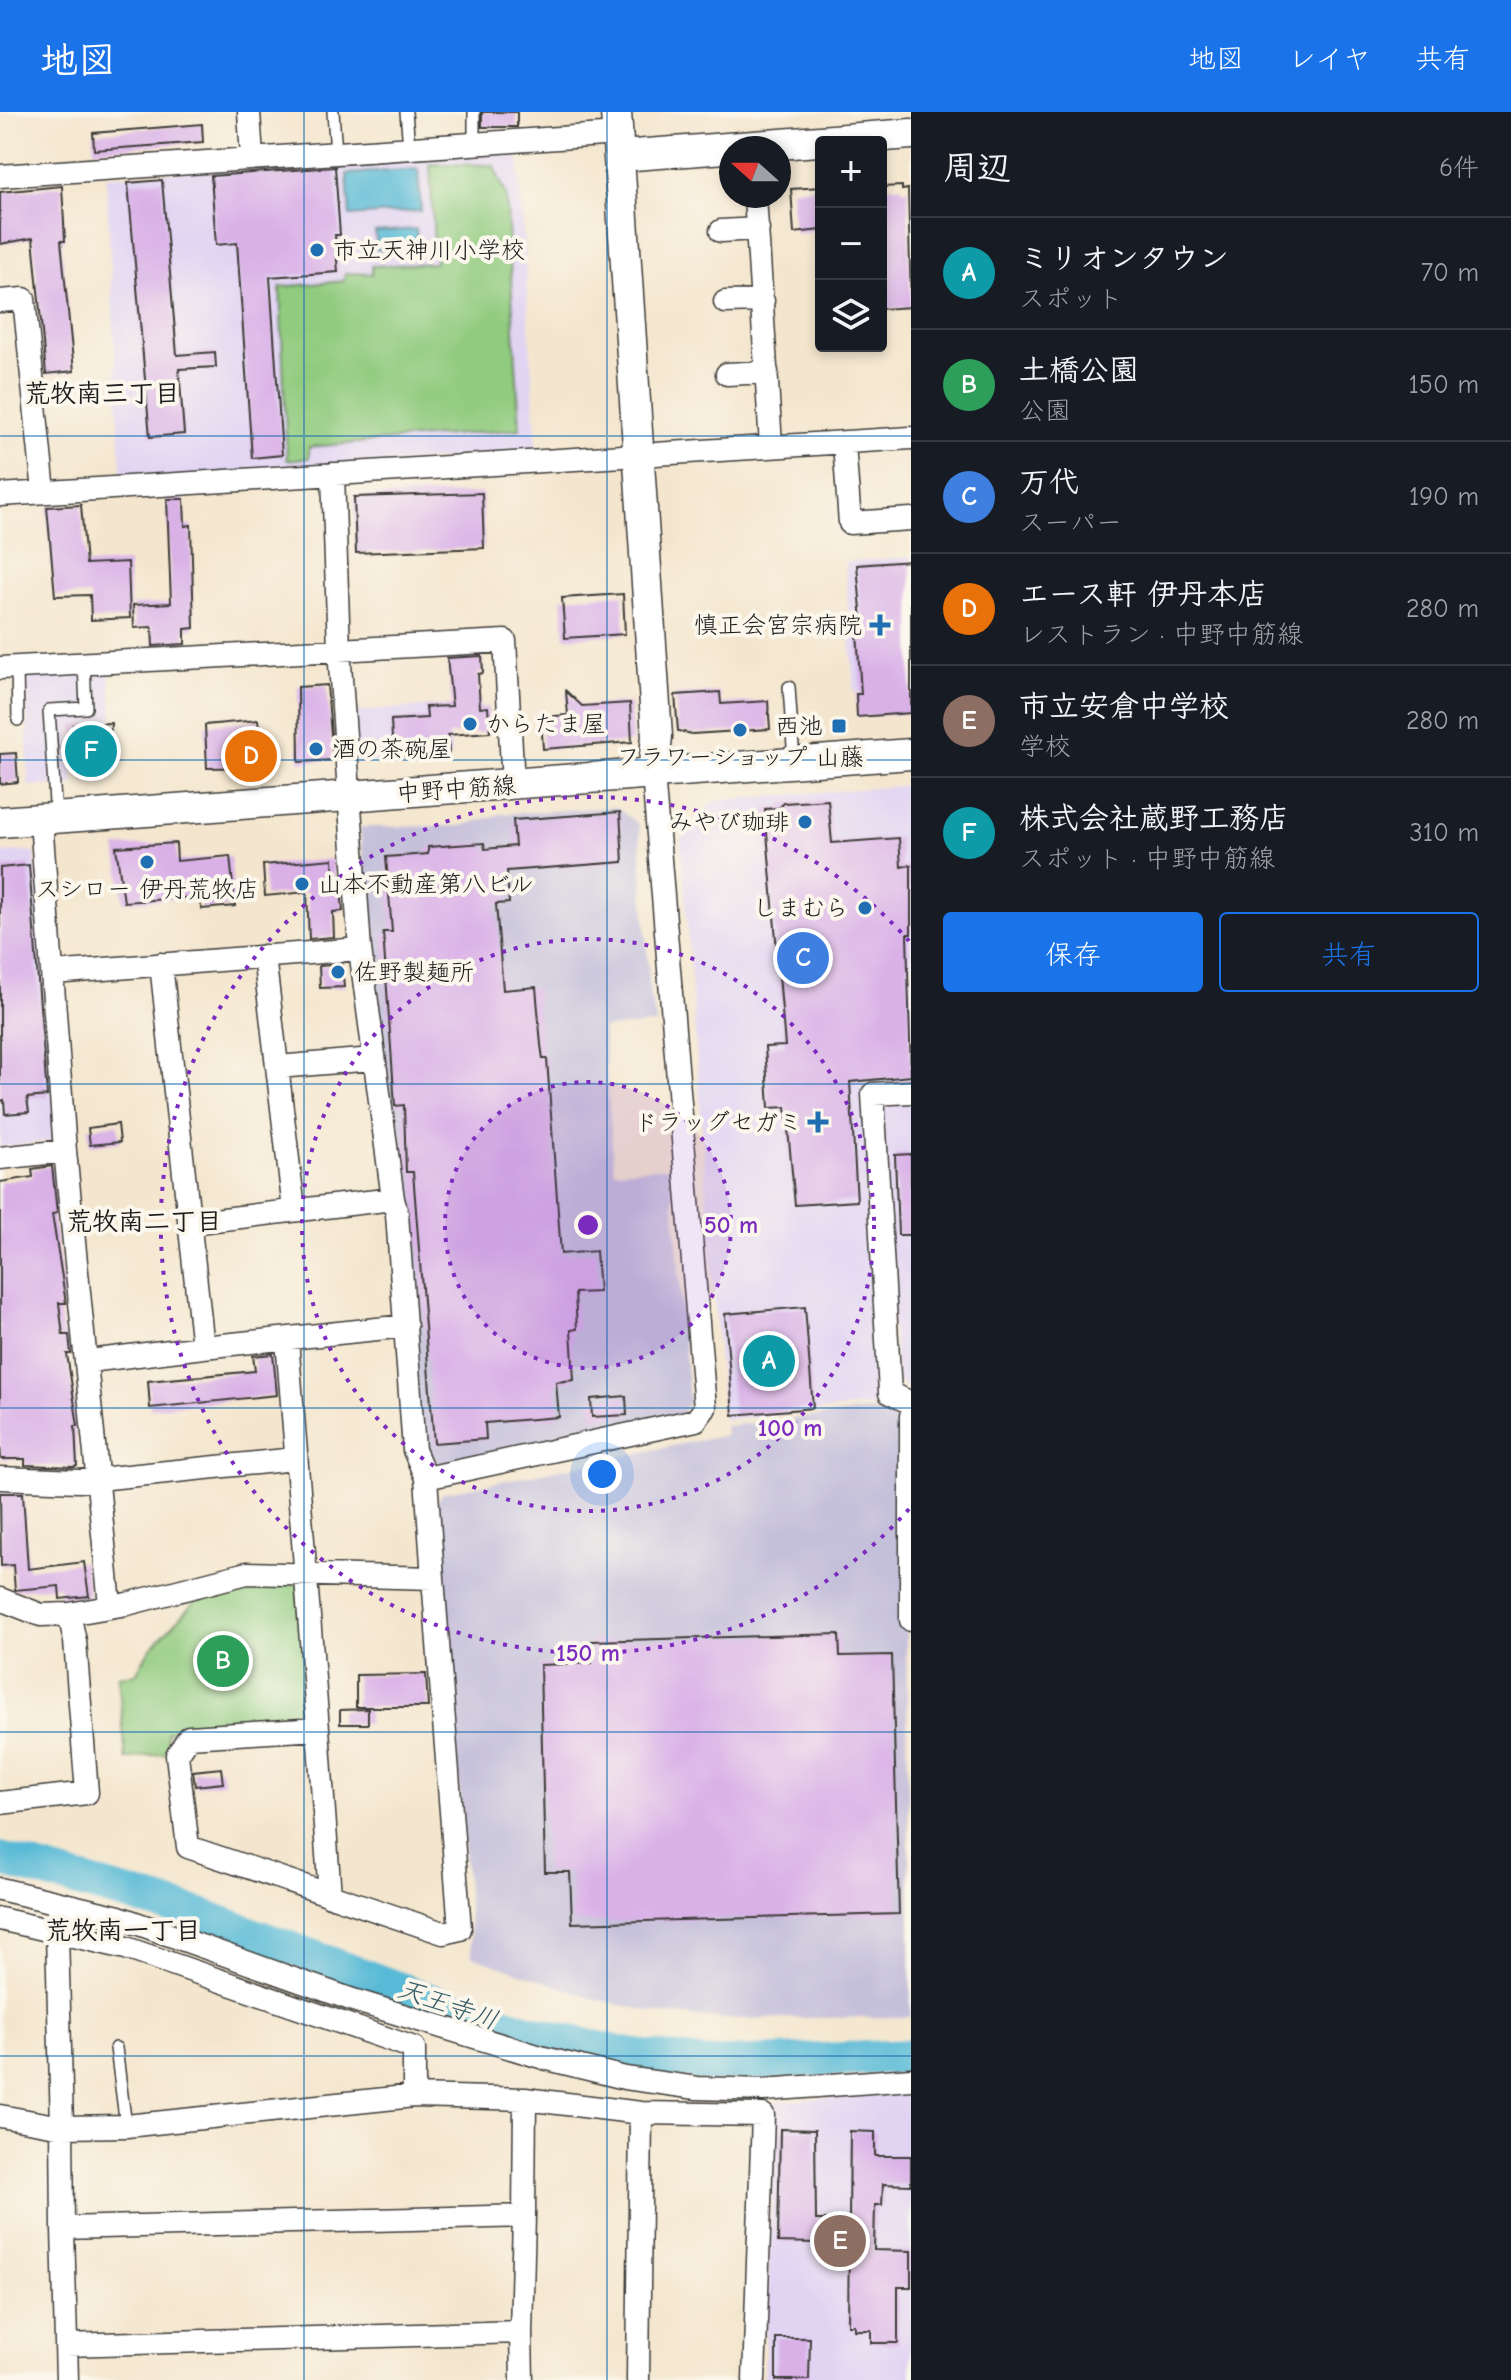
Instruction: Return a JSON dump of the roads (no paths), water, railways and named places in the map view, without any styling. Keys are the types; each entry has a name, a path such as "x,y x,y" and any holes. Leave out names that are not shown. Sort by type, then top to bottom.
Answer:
{"street":[{"path":"249,112 252,157"},
{"path":"0,176 618,134 719,144"},
{"path":"426,1478 696,1420 705,1408 653,774 658,748 618,134"},
{"path":"791,144 911,134"},
{"path":"756,208 771,445"},
{"path":"721,231 758,229"},
{"path":"0,301 24,299 44,492"},
{"path":"725,302 763,301"},
{"path":"727,374 767,372"},
{"path":"0,495 911,438"},
{"path":"844,444 850,523 911,519"},
{"path":"318,1729 189,1737 177,1755 188,1847 443,1933 460,1929 426,1478 414,1450 393,1199 360,949 339,650 333,474"},
{"path":"8,667 505,641 513,784"},
{"name":"中野中筋線","path":"0,822 911,754"},
{"path":"48,819 53,973 65,1151 89,1361 110,1605"},
{"path":"53,973 360,949"},
{"path":"264,956 294,1210"},
{"path":"161,964 203,1347"},
{"path":"278,1067 373,1059"},
{"path":"911,1092 873,1094 890,1393 911,1403"},
{"path":"0,1158 65,1151"},
{"path":"189,1223 393,1199"},
{"path":"89,1361 406,1326"},
{"path":"287,1340 330,1896"},
{"path":"911,1416 911,1620"},
{"path":"0,1478 79,1481 295,1459"},
{"path":"0,1599 41,1615 69,1614 247,1573 433,1578"},
{"path":"0,1803 87,1793 75,1641 69,1614"},
{"path":"0,1889 119,1917 353,2000 544,2058 625,2078 697,2088 764,2090 911,2079"},
{"path":"0,1919 126,1948 414,2048 414,2096"},
{"path":"57,1933 67,2380"},
{"path":"0,2116 62,2127 126,2126 414,2096 525,2099 641,2113 763,2115 754,2380"},
{"path":"522,2380 525,2099"},
{"path":"638,2380 641,2113"},
{"path":"63,2228 524,2216"},
{"path":"66,2345 521,2332"}],"lane":[{"path":"333,112 336,153"},
{"path":"406,112 409,147"},
{"path":"474,112 474,143"},
{"path":"48,819 49,710 86,708 84,663"},
{"path":"8,667 18,720"},
{"path":"789,687 794,763"},
{"path":"116,2048 126,2126"}],"water":[{"path":"418,169 421,211 350,216 347,174"},
{"path":"416,229 418,247 377,250 375,232"}],"waterway":[{"name":"天王寺川","path":"0,1859 201,1915 435,2002 545,2036 629,2055 710,2065 911,2056"}],"place":[{"name":"市立天神川小学校","path":"317,250"},
{"name":"慎正会宮宗病院","path":"880,625"},
{"name":"からたま屋","path":"470,724"},
{"name":"西池","path":"839,726"},
{"name":"フラワーショップ 山藤","path":"740,730"},
{"name":"酒の茶碗屋","path":"316,749"},
{"name":"株式会社蔵野工務店","path":"91,751"},
{"name":"エース軒 伊丹本店","path":"251,756"},
{"name":"みやび珈琲","path":"805,822"},
{"name":"スシロー 伊丹荒牧店","path":"147,862"},
{"name":"山本不動産第八ビル","path":"302,884"},
{"name":"しまむら","path":"865,908"},
{"name":"万代","path":"803,958"},
{"name":"佐野製麺所","path":"338,972"},
{"name":"ドラッグセガミ","path":"818,1122"},
{"name":"ミリオンタウン","path":"769,1361"},
{"name":"土橋公園","path":"223,1661"},
{"name":"市立安倉中学校","path":"840,2241"}],"district":[{"name":"荒牧南三丁目","path":"102,393"},
{"name":"荒牧南二丁目","path":"144,1221"},
{"name":"荒牧南一丁目","path":"123,1930"}]}
